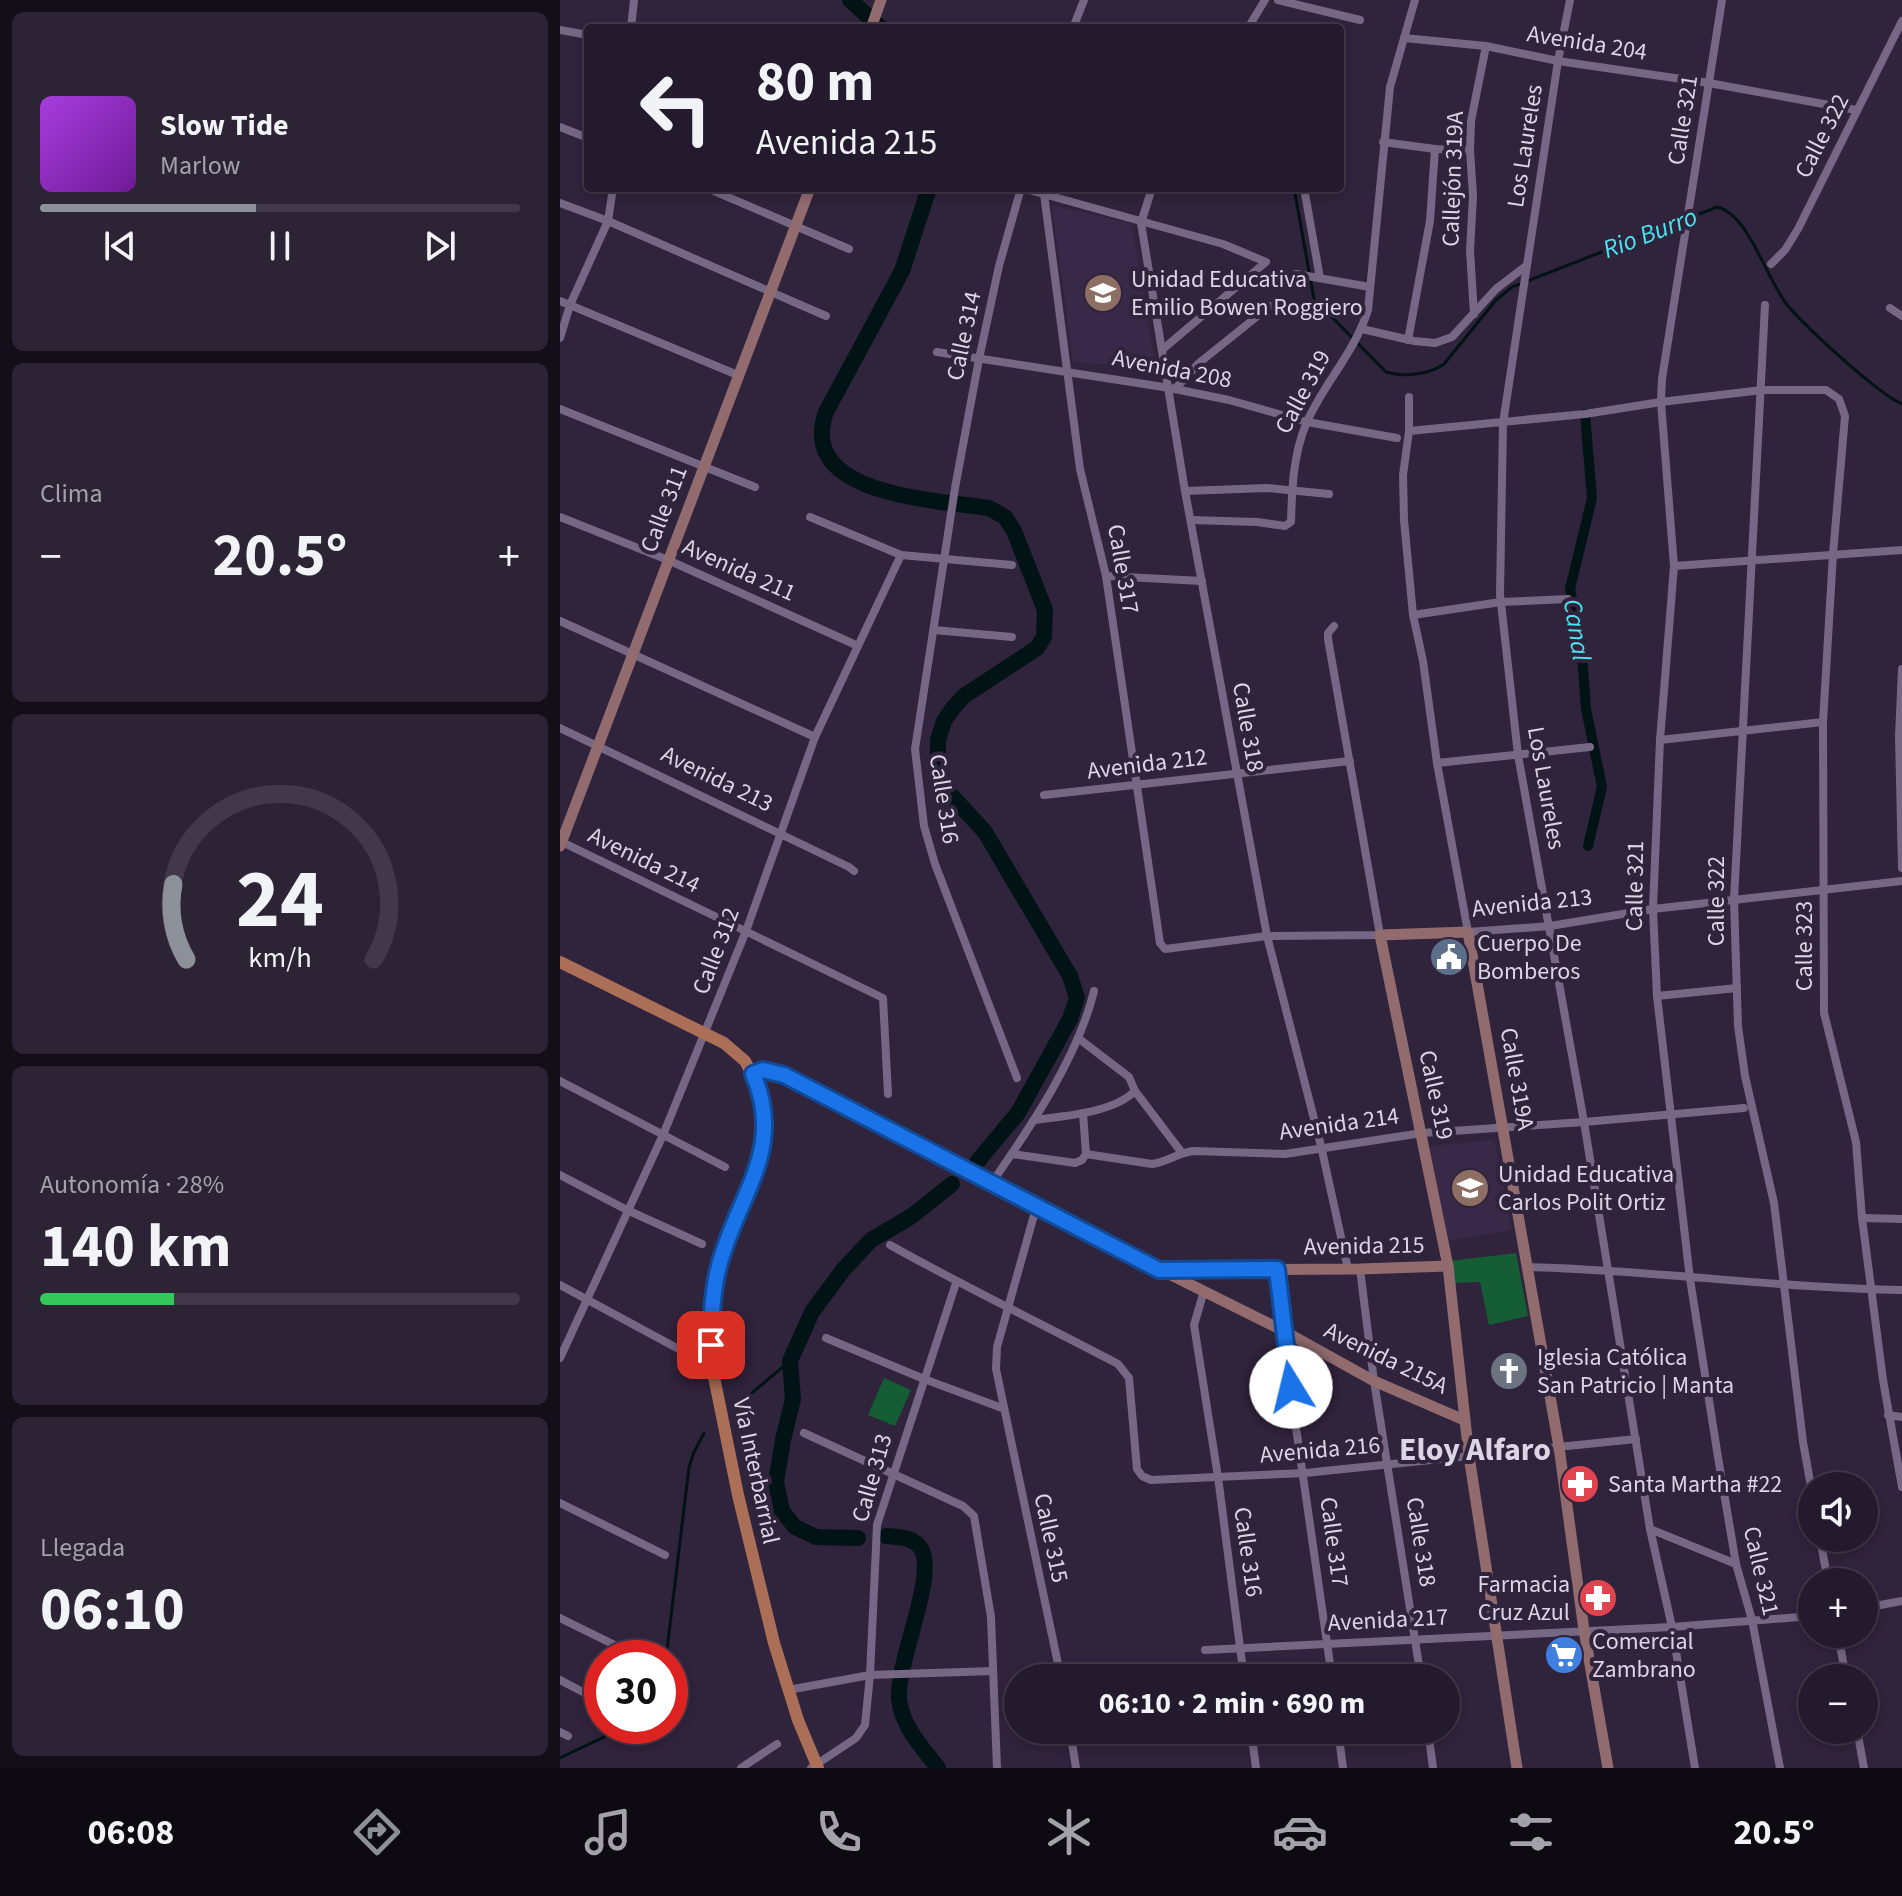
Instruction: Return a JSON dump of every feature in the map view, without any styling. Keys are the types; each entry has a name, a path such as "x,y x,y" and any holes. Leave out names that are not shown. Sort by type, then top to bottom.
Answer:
{"main road":[{"name":"Vía Interbarrial","path":"560,962 706,1033 737,1052 753,1074 763,1110 765,1143 719,1265 711,1321 712,1367 760,1592 788,1690 815,1767"}],"street":[{"path":"631,24 634,0"},
{"path":"1075,24 1084,0"},
{"path":"1250,24 1265,0"},
{"path":"1278,0 1360,20"},
{"name":"Calle 319","path":"1191,520 1289,525 1296,454 1307,422 1361,333 1368,310 1390,87 1415,0"},
{"name":"Los Laureles","path":"1570,0 1503,423 1501,602 1518,755 1584,1122 1650,1529 1672,1627 1695,1768"},
{"name":"Calle 321","path":"1722,0 1665,353 1661,402 1674,566 1660,740 1653,909 1657,996 1690,1279 1736,1564 1752,1620 1780,1768"},
{"path":"872,24 880,3"},
{"name":"Calle 322","path":"1771,264 1785,250 1798,229 1902,21"},
{"path":"560,30 584,34"},
{"name":"Avenida 204","path":"1404,38 1486,46 1558,61 1709,83 1856,110"},
{"name":"Callejón 319A","path":"1474,314 1470,251 1473,196 1471,121 1486,46"},
{"path":"560,127 584,136"},
{"path":"1383,142 1470,150"},
{"path":"1408,340 1430,221 1435,149"},
{"path":"560,338 570,305 608,221 612,192"},
{"path":"716,192 849,249"},
{"name":"Calle 311","path":"560,843 809,192"},
{"name":"Calle 314","path":"951,513 979,359 999,266 1020,192"},
{"path":"1036,192 1223,244 1266,262 1163,349"},
{"name":"Calle 318","path":"1151,192 1141,223 1172,388 1185,491 1236,774 1267,936 1354,1269 1419,1664"},
{"path":"1305,192 1317,278"},
{"name":"Calle 317","path":"1044,194 1080,469 1106,576 1135,786 1160,943 1165,949"},
{"path":"560,203 826,316"},
{"path":"1361,333 1435,343 1452,337 1496,289 1526,270"},
{"path":"1296,274 1370,287"},
{"path":"560,301 740,376"},
{"name":"Calle 322","path":"1765,305 1734,900 1737,988 1742,1057 1771,1188 1808,1472"},
{"path":"1172,388 1270,306"},
{"path":"1890,308 1902,316"},
{"name":"Avenida 208","path":"937,352 1172,388 1307,422 1397,438"},
{"path":"1409,431 1588,414 1762,390"},
{"name":"Calle 323","path":"1762,390 1826,390 1839,399 1845,416 1823,722 1824,1013 1856,1142 1862,1218 1888,1415 1902,1487"},
{"name":"Calle 319A","path":"1409,397 1404,490 1413,615 1559,1447 1584,1630 1608,1768"},
{"path":"560,409 755,487"},
{"path":"1185,491 1267,488 1329,494"},
{"name":"Calle 316","path":"951,513 915,749 924,826 939,876 1017,1078"},
{"name":"Avenida 211","path":"560,517 668,560 856,645"},
{"path":"810,517 901,555 1012,565"},
{"path":"1674,566 1902,550"},
{"name":"Calle 312","path":"560,1358 663,1135 706,1033 815,737 901,555"},
{"path":"1106,576 1202,581"},
{"path":"1413,615 1501,602 1568,599"},
{"path":"560,621 815,737"},
{"name":"Calle 319","path":"1334,626 1328,633 1328,639 1380,935 1448,1266 1464,1420 1517,1768"},
{"path":"934,630 1012,637"},
{"path":"1902,669 1902,868"},
{"path":"1660,740 1823,722"},
{"name":"Avenida 213","path":"560,728 854,871"},
{"path":"1437,763 1590,747"},
{"name":"Avenida 212","path":"1044,795 1350,761"},
{"name":"Avenida 214","path":"560,843 883,998 888,1094"},
{"name":"Avenida 213","path":"1165,949 1267,936 1468,932 1550,926 1653,909 1902,881"},
{"path":"1657,996 1737,988"},
{"path":"991,1184 1034,1120 1078,1038 1087,1020 1094,991"},
{"path":"1078,1038 1129,1077 1135,1091 1182,1153"},
{"name":"Avenida 215","path":"753,1074 763,1070 784,1075 1159,1270 1448,1266"},
{"path":"560,1081 725,1167"},
{"path":"1034,1120 1083,1113 1128,1098 1135,1091"},
{"name":"Avenida 214","path":"1012,1154 1075,1163 1086,1154 1152,1164 1182,1153 1285,1154 1321,1146 1422,1133 1744,1108"},
{"path":"1083,1113 1086,1154"},
{"path":"560,1175 702,1244"},
{"name":"Calle 315","path":"1036,1208 996,1356 1002,1408 1058,1664"},
{"path":"1862,1218 1902,1219"},
{"path":"890,1245 956,1283 1008,1305"},
{"path":"1527,1267 1607,1269 1690,1279 1902,1290"},
{"name":"Calle 317","path":"1277,1269 1282,1330 1330,1664"},
{"name":"Avenida 215A","path":"1159,1270 1282,1330 1374,1381 1464,1420"},
{"name":"Calle 313","path":"815,1767 856,1738 865,1725 877,1525 956,1283"},
{"path":"560,1285 712,1367"},
{"name":"Calle 316","path":"1204,1291 1194,1325 1242,1664"},
{"name":"Avenida 216","path":"1008,1305 1118,1364 1129,1378 1135,1462 1142,1476 1151,1480 1305,1473 1636,1439"},
{"path":"826,1338 1002,1408"},
{"path":"1888,1415 1902,1417"},
{"path":"804,1433 963,1506 974,1516 991,1617 997,1768"},
{"path":"560,1503 665,1555"},
{"path":"1650,1529 1736,1564"},
{"path":"1878,1605 1902,1601"},
{"name":"Avenida 217","path":"1205,1650 1672,1627 1798,1617"},
{"path":"560,1618 605,1640"},
{"path":"788,1690 870,1675 993,1671"},
{"path":"560,1680 584,1693"},
{"path":"741,1768 777,1744"},
{"path":"1072,1744 1076,1768"},
{"path":"1253,1744 1256,1768"},
{"path":"1340,1744 1343,1768"},
{"path":"1430,1744 1433,1768"},
{"path":"1860,1744 1864,1768"}],"shaded area":[{"name":"Unidad Educativa Emilio Bowen Roggiero","path":"1052,205 1132,224 1156,369 1073,362"},
{"name":"Unidad Educativa Carlos Polit Ortiz","path":"1494,1140 1512,1230 1448,1241 1429,1146"}],"green space":[{"path":"1516,1253 1528,1316 1489,1325 1480,1282 1454,1283 1450,1261"},
{"path":"884,1378 911,1390 895,1426 868,1415"}],"waterway":[{"path":"850,0 877,24"},
{"path":"928,192 902,271 826,412 822,440 832,461 851,477 877,488 907,496 989,508 1005,517 1014,531 1045,610 1044,637 1037,648 964,696 944,721 938,740 941,776 949,793 985,832 1070,976 1077,998 1070,1019 1018,1113 977,1162"},
{"name":"Rio Burro","path":"1295,192 1314,299 1386,372 1416,374 1444,364 1496,300 1512,287 1717,207 1739,222 1780,295 1797,316 1860,374 1902,404"},
{"name":"Canal","path":"1585,414 1592,498 1570,589 1581,641 1586,709 1602,787 1588,846"},
{"path":"858,1538 816,1537 795,1527 782,1511 776,1482 793,1399 790,1361 812,1312 843,1270 871,1240 912,1216 952,1184"},
{"path":"734,1408 790,1361"},
{"path":"668,1640 689,1467 704,1433"},
{"path":"886,1536 913,1541 920,1547 924,1559 921,1596 904,1663 899,1699 908,1728 938,1768"},
{"path":"560,1758 589,1744"}],"place":[{"name":"Unidad Educativa Emilio Bowen Roggiero","path":"1103,293"},
{"name":"Cuerpo De Bomberos","path":"1449,957"},
{"name":"Unidad Educativa Carlos Polit Ortiz","path":"1470,1188"},
{"name":"Iglesia Católica San Patricio | Manta","path":"1509,1371"},
{"name":"Santa Martha #22","path":"1580,1484"},
{"name":"Farmacia Cruz Azul","path":"1598,1598"},
{"name":"Comercial Zambrano","path":"1564,1655"}],"district":[{"name":"Eloy Alfaro","path":"1475,1450"}],"route":[{"path":"711,1345 713,1290 719,1265 765,1143 763,1110 753,1074 763,1070 784,1075 1159,1270 1277,1269 1291,1387"}]}
